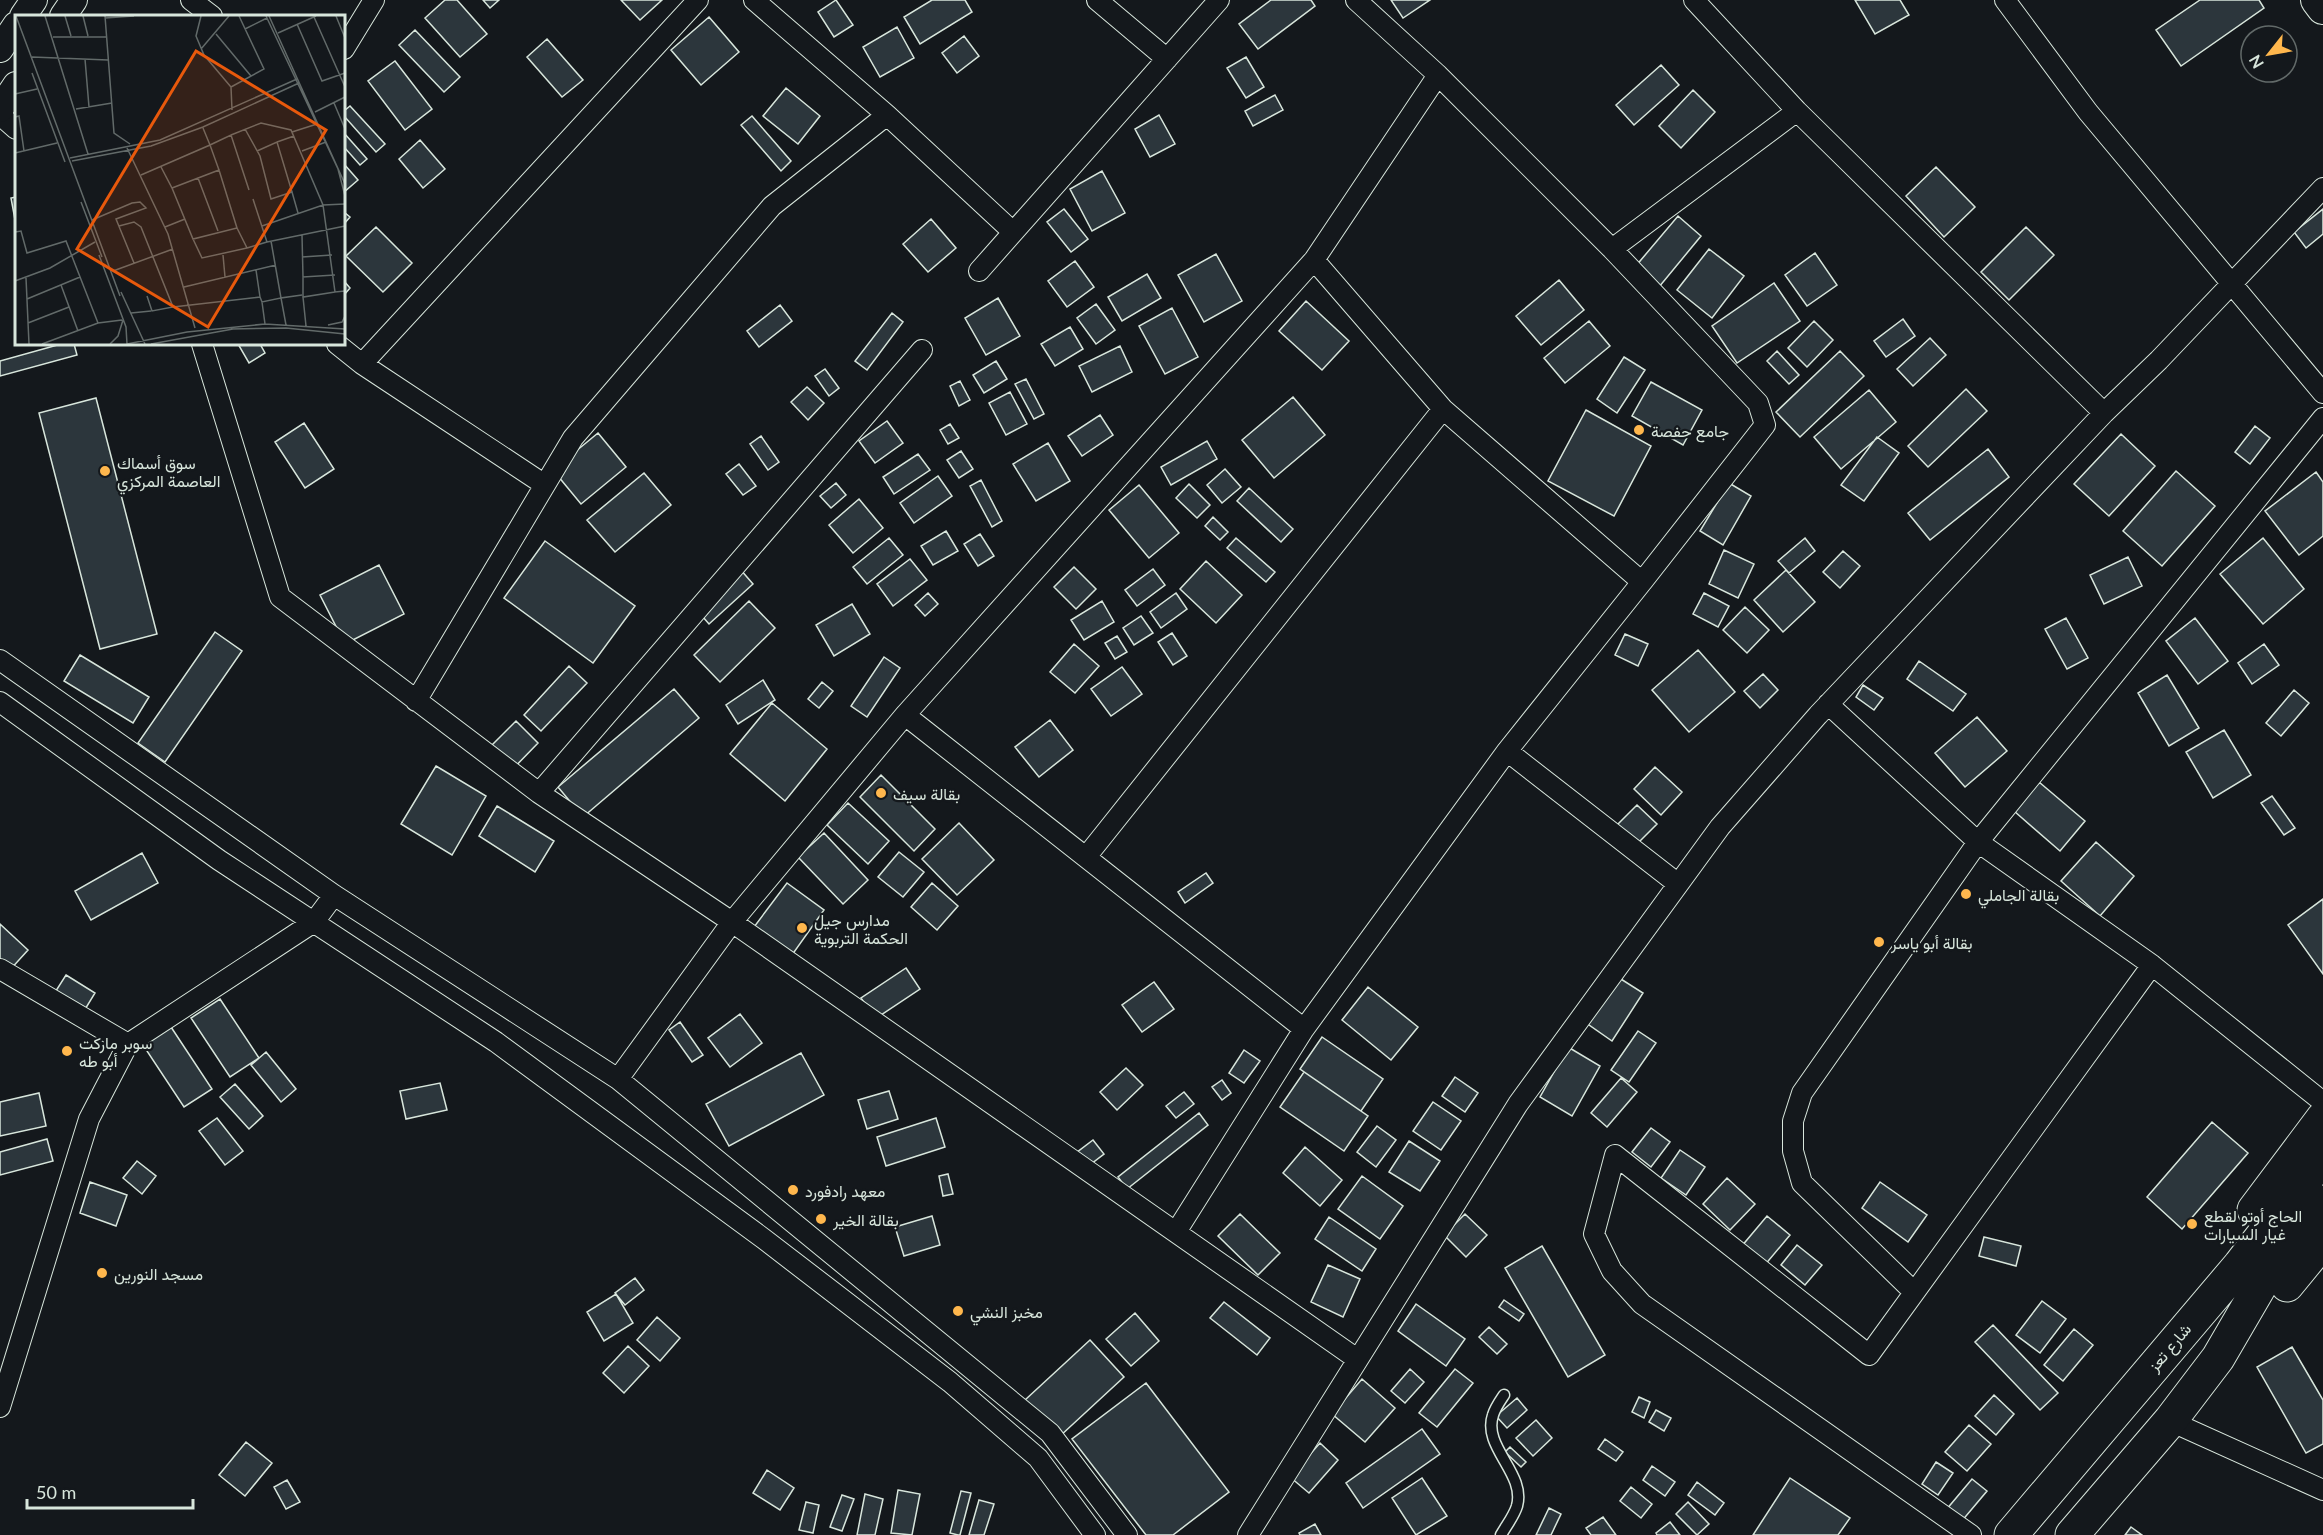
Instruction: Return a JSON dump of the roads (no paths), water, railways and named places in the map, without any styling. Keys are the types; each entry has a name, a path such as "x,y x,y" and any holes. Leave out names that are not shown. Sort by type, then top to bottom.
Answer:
{"highway":[{"path":"2186,1326 2222,1253 2323,1118"},
{"name":"شارع تعز","path":"2012,1535 2186,1326 2240,1265 2323,1157"},
{"path":"2072,1535 2170,1421 2218,1358 2260,1286 2323,1202"},
{"path":"2218,1358 2277,1299 2323,1241"}],"main road":[{"path":"2317,0 2323,8"}],"street":[{"path":"23,15 34,0"},
{"path":"64,15 74,0"},
{"path":"191,0 211,15"},
{"path":"345,47 374,0"},
{"path":"362,364 698,0"},
{"path":"754,0 887,115 1013,232"},
{"path":"1096,0 1167,59"},
{"path":"979,271 1219,0"},
{"path":"1176,1232 1304,1029 1507,751 1765,425 1758,403 1612,249 1438,75 1356,0"},
{"path":"1694,0 1797,111 2104,413"},
{"path":"2005,0 2088,112 2323,393"},
{"path":"0,50 15,27"},
{"path":"618,1079 732,922 905,715 1314,260 1438,75"},
{"path":"0,109 15,86"},
{"path":"1612,249 1797,111"},
{"path":"0,115 15,128"},
{"path":"416,700 573,438 772,206 887,115"},
{"path":"1248,1535 1518,1104 1719,827 1828,704 2104,413 2159,360 2323,188"},
{"path":"1314,260 1443,409 1641,582"},
{"path":"202,345 280,597 539,792 732,922 1357,1359"},
{"path":"338,345 362,364 544,485"},
{"path":"539,792 922,350"},
{"path":"1086,857 1443,409"},
{"path":"1914,1292 1802,1183 1793,1151 1793,1121 1803,1093 1978,842 2323,418"},
{"path":"0,660 334,895 618,1079 1050,1433 1127,1535"},
{"path":"0,702 219,860 506,1049 764,1239 950,1382 1038,1458 1095,1535"},
{"path":"1828,704 1978,842 2152,965 2323,1102"},
{"path":"905,715 1304,1029"},
{"path":"1507,751 1678,884"},
{"path":"0,1407 89,1119 128,1044 314,922 334,895"},
{"path":"1971,1535 1642,1304 1612,1271 1594,1234 1615,1155 1869,1354 2152,965"},
{"path":"0,969 128,1044"},
{"path":"2170,1421 2323,1490"}],"lane":[{"path":"1502,1535 1517,1506 1516,1485 1493,1440 1491,1425 1492,1415 1504,1395"}],"place":[{"name":"جامع حفصة","path":"1639,430"},
{"name":"سوق أسماك العاصمة المركزي","path":"105,471"},
{"name":"بقالة سيف","path":"881,793"},
{"name":"بقالة الجاملي","path":"1966,894"},
{"name":"مدارس جيل الحكمة التربوية","path":"802,928"},
{"name":"بقالة أبو ياسر","path":"1879,942"},
{"name":"سوبر ماركت أبو طه","path":"67,1051"},
{"name":"معهد رادفورد","path":"793,1190"},
{"name":"بقالة الخير","path":"821,1219"},
{"name":"الحاج أوتو لقطع غيار السيارات","path":"2192,1224"},
{"name":"مسجد النورين","path":"102,1273"},
{"name":"مخبز النشي","path":"958,1311"}]}
